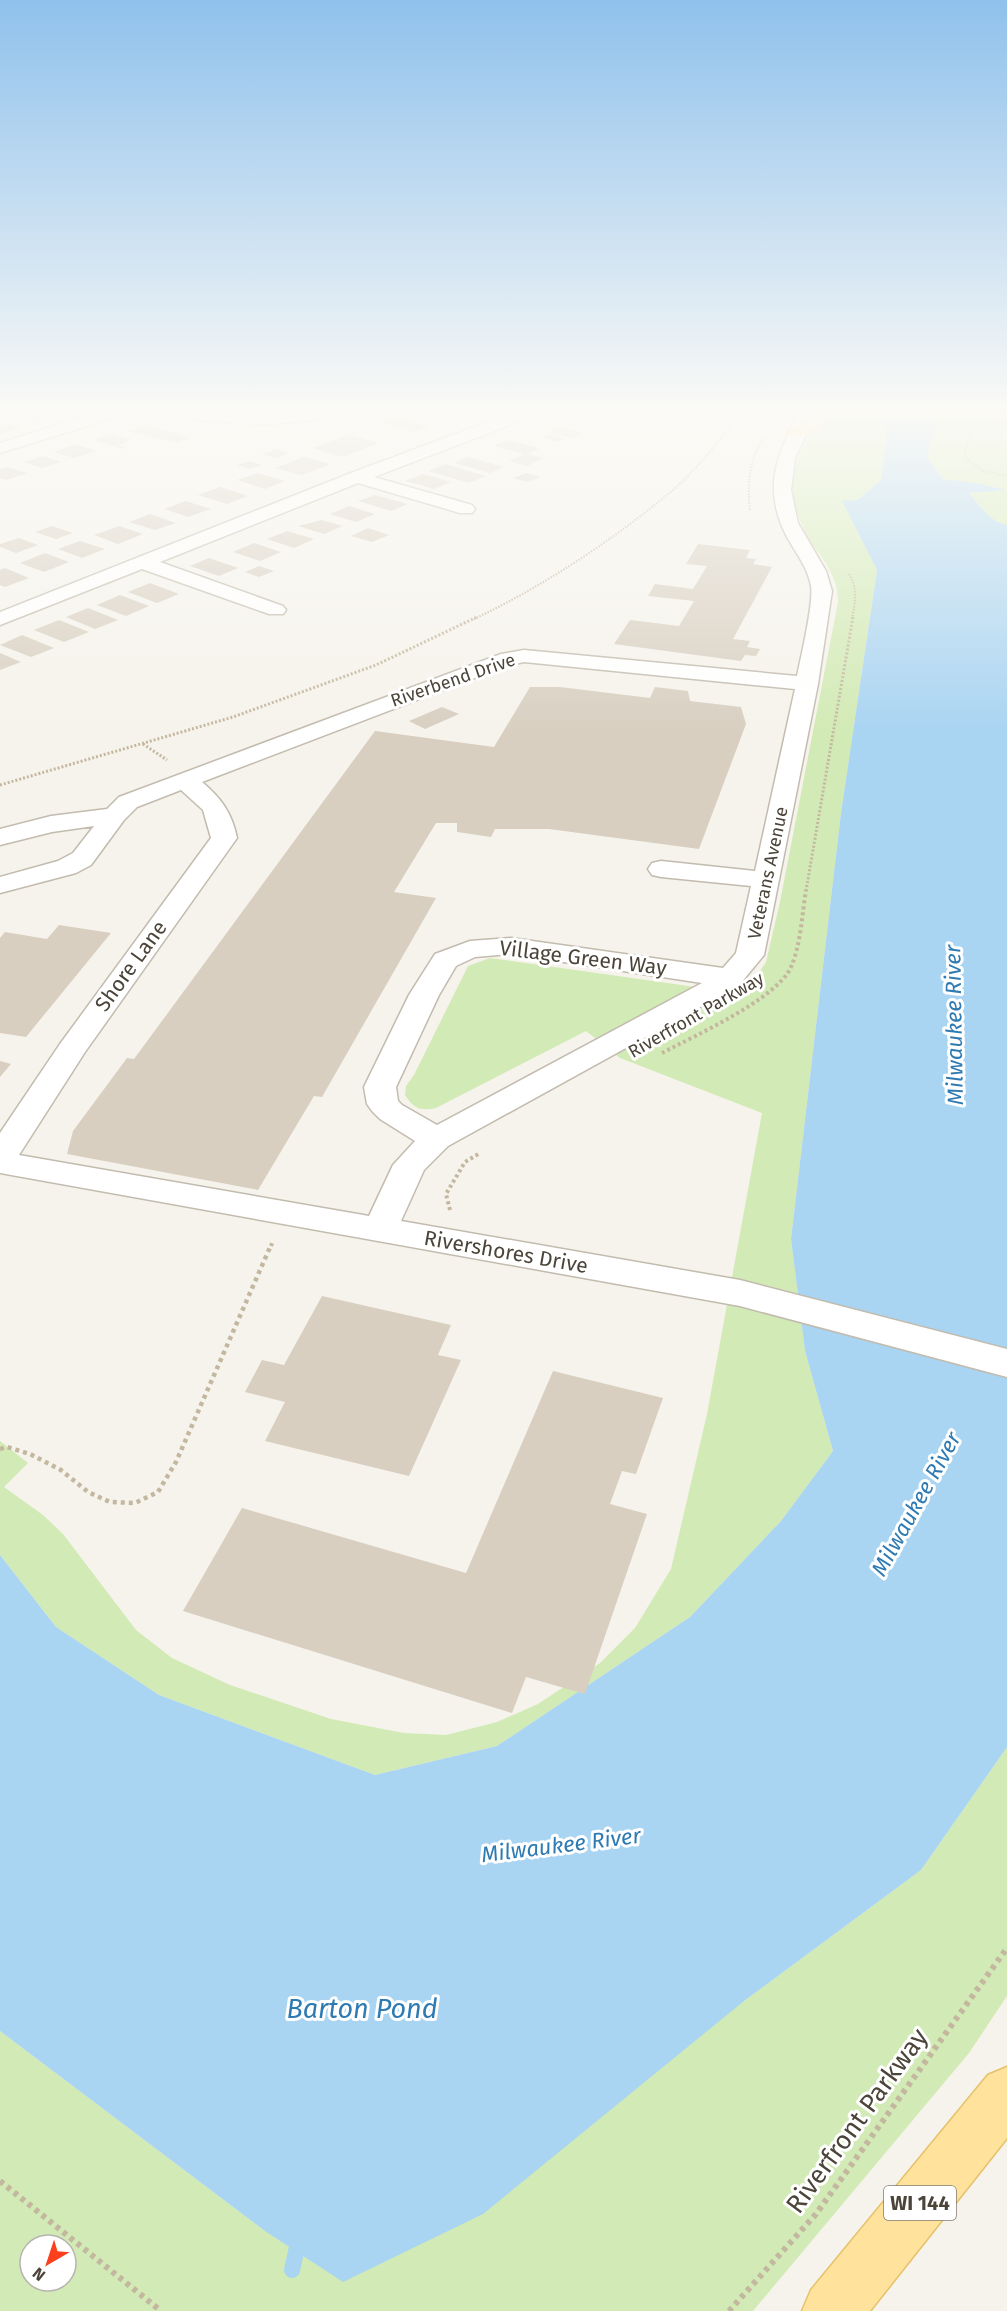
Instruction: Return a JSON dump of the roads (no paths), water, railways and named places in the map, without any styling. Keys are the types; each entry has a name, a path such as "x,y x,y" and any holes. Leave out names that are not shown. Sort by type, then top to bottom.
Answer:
{"main road":[{"name":"WI 144","path":"832,2311 1007,2094"}],"street":[{"path":"0,619 255,517"},
{"name":"Veterans Avenue","path":"380,1230 410,1165 436,1139 648,1025 730,978 750,956 807,684 822,591 821,578 794,533 787,517"},
{"path":"140,562 276,610"},
{"name":"Riverbend Drive","path":"115,815 128,802 501,660 524,656 807,684"},
{"name":"Shore Lane","path":"0,1158 71,1050 224,838 222,819 212,803 184,780"},
{"path":"0,837 51,824 115,815"},
{"path":"0,885 67,867 82,860 115,815"},
{"path":"661,869 767,880"},
{"name":"Village Green Way","path":"436,1139 391,1112 383,1104 381,1088 424,995 444,960 470,949 510,946 730,978"},
{"name":"Rivershores Drive","path":"0,1162 740,1293 1007,1363"}],"water":[{"name":"Barton Pond","path":"850,517 990,517 1007,525 1007,1747 921,1870 744,2001 483,2214 343,2282 265,2231 0,2031 0,1555 56,1627 159,1695 375,1775 497,1746 690,1617 781,1521 833,1451 805,1351 791,1239 841,813 877,570"}],"waterway":[{"path":"292,2270 299,2238"}],"water label":[{"name":"Milwaukee River","path":"954,1025"},
{"name":"Milwaukee River","path":"916,1504"},
{"name":"Milwaukee River","path":"561,1845"}]}
